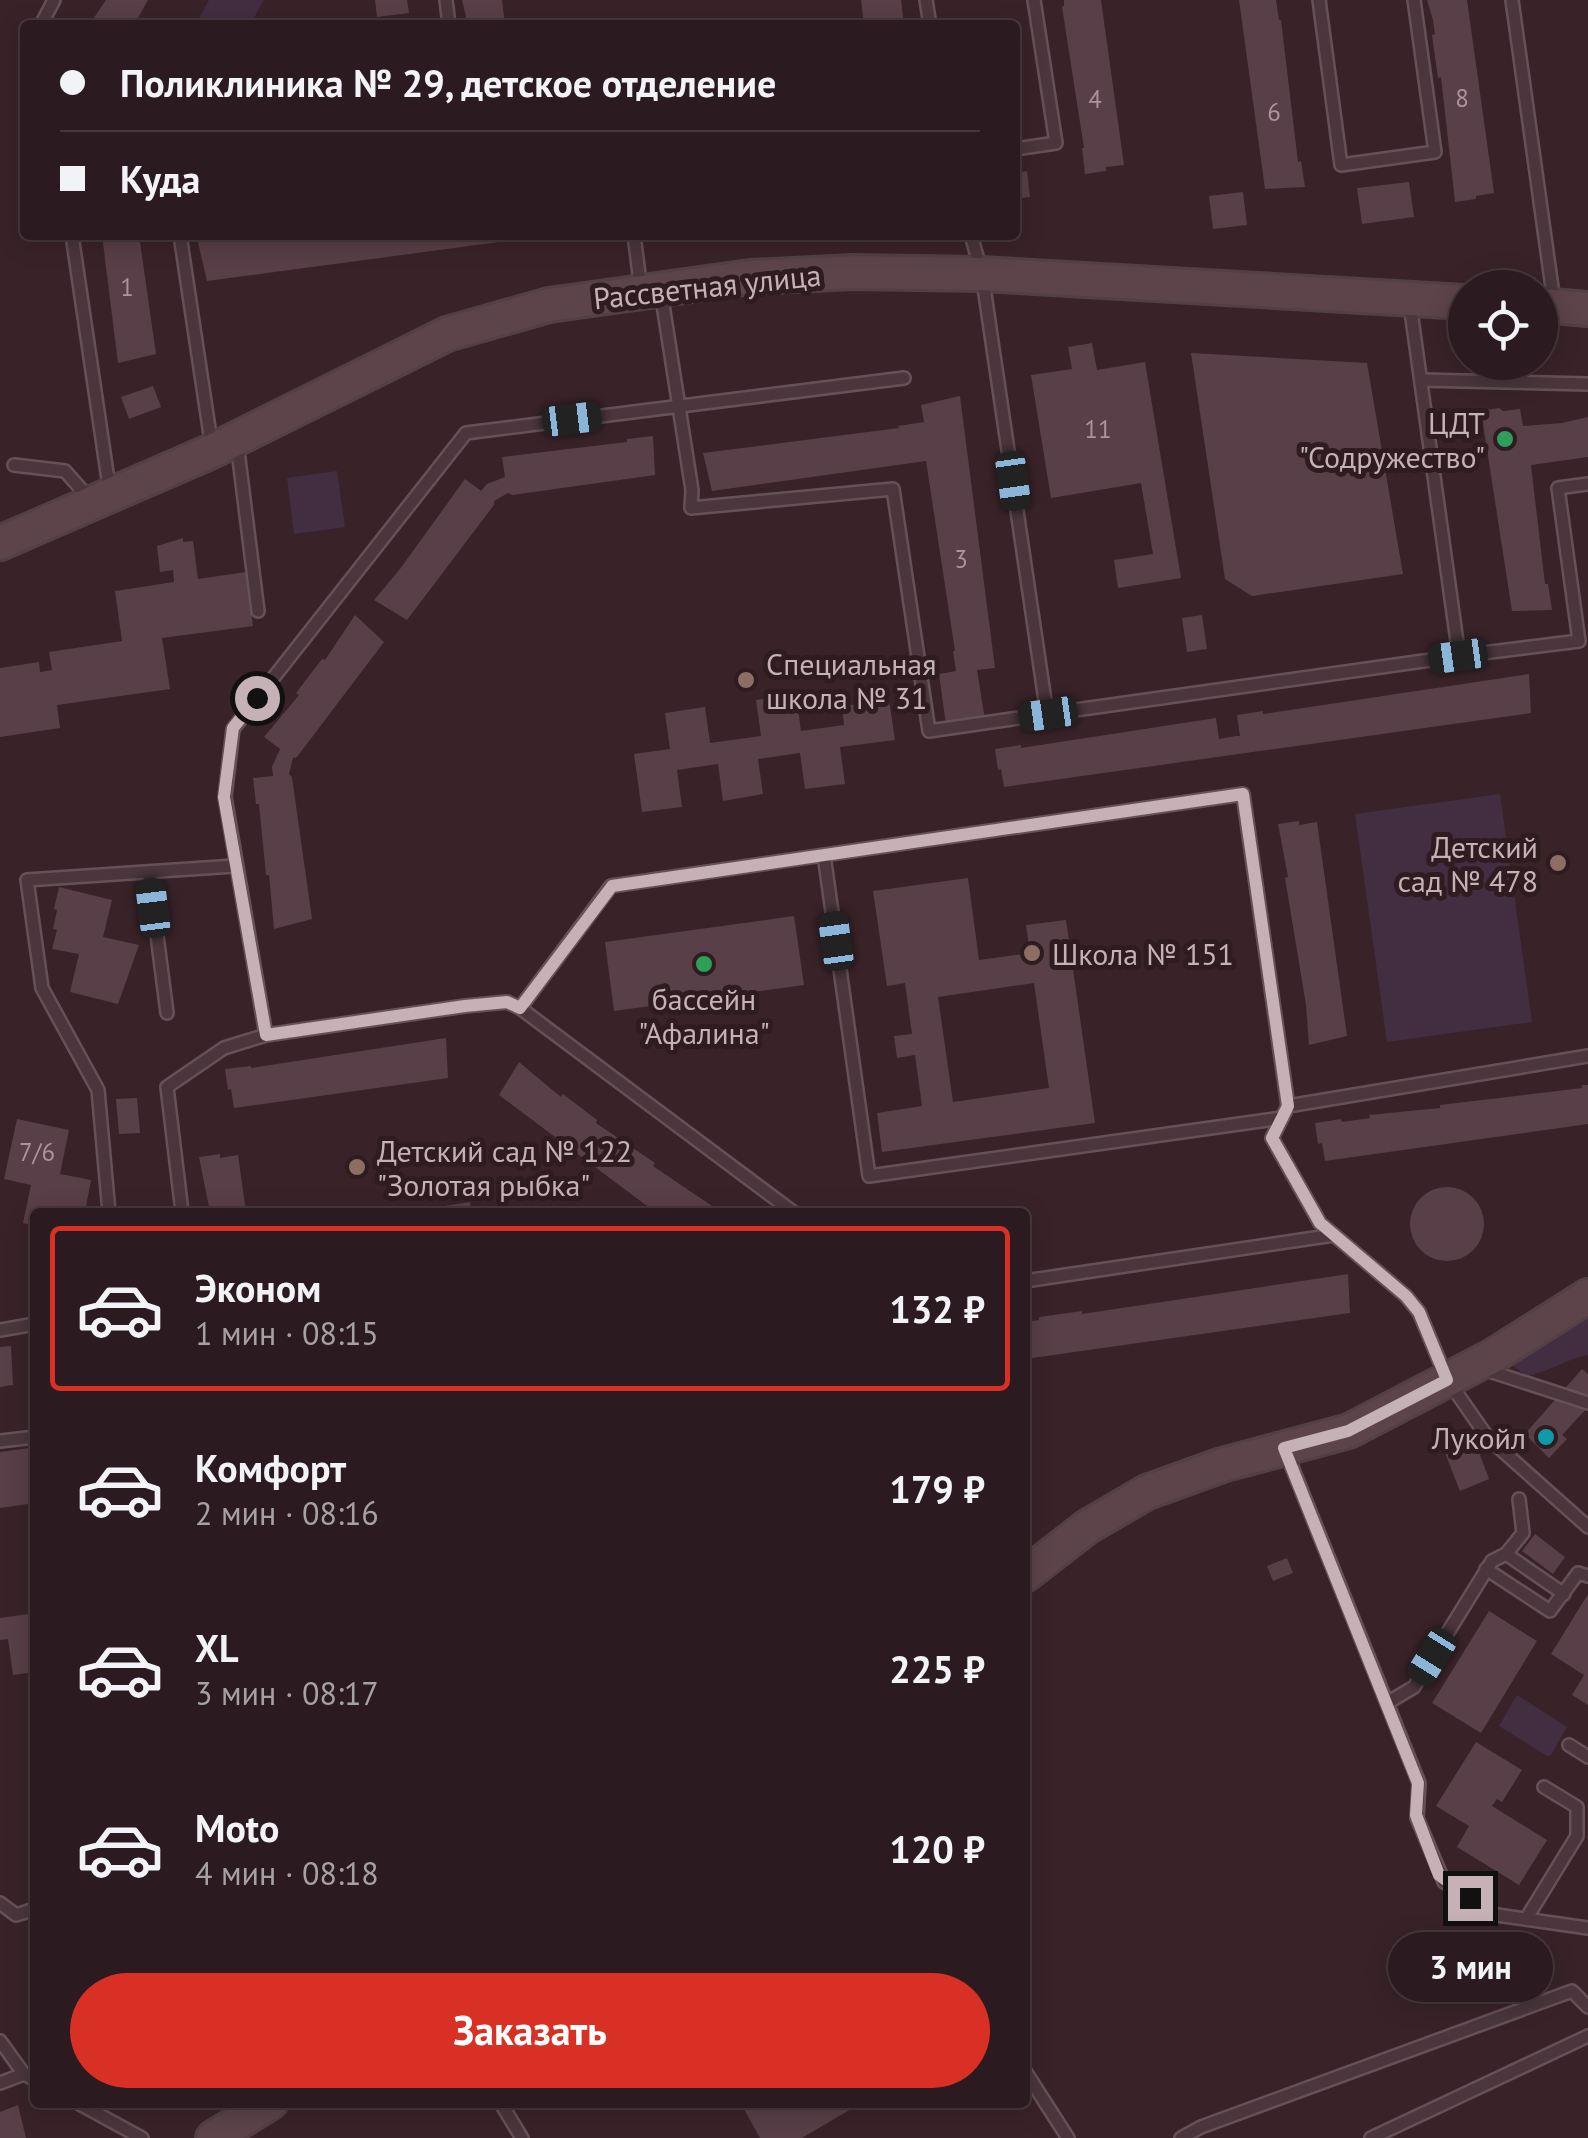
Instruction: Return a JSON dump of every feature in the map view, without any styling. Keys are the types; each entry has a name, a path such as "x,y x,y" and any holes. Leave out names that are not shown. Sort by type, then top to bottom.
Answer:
{"street":[{"name":"Рассветная улица","path":"0,543 224,445 446,334 549,305 750,276 853,272 982,274 1448,301"},
{"path":"1558,307 1588,309"},
{"path":"1030,1570 1087,1526 1148,1492 1222,1464 1348,1431 1461,1373 1588,1296"},
{"path":"231,2133 263,2108"}],"lane":[{"path":"1020,148 1056,143 1034,0"},
{"path":"1319,0 1341,165 1435,152 1414,0"},
{"path":"1512,0 1544,270"},
{"path":"73,240 101,497"},
{"path":"181,240 258,610"},
{"path":"636,240 678,406 692,490 691,508 893,489 930,731 1579,641 1558,488 1588,484"},
{"path":"972,240 982,274 1048,714"},
{"path":"1410,299 1458,656"},
{"path":"266,1035 224,797 233,728 466,433 904,378"},
{"path":"1421,380 1588,384"},
{"path":"14,465 65,471 101,497"},
{"path":"520,1008 612,886 1243,794 1285,1112 1272,1138 1320,1223 1406,1296 1419,1312 1461,1373 1488,1438 1588,1527"},
{"path":"824,855 869,1176 1285,1112 1588,1056"},
{"path":"109,1208 98,1090 42,988 27,880 234,866"},
{"path":"149,873 167,1012"},
{"path":"182,1208 167,1086 224,1048 266,1035 507,1002 788,1208"},
{"path":"1030,1281 1334,1235"},
{"path":"0,1330 30,1325"},
{"path":"1461,1373 1588,1404"},
{"path":"0,1441 30,1438"},
{"path":"1284,1448 1418,1783 1416,1815 1441,1880 1497,1915 1588,1928"},
{"path":"1387,1703 1414,1686 1492,1560 1506,1554 1524,1531 1519,1500"},
{"path":"1506,1554 1564,1594"},
{"path":"1486,1569 1546,1610 1552,1610 1578,1573 1588,1576"},
{"path":"1569,1745 1588,1757"},
{"path":"1526,1919 1583,1828 1576,1807 1544,1787"},
{"path":"0,1903 16,1915 30,1911"},
{"path":"1181,2138 1256,2106 1572,1991 1588,2007"},
{"path":"1372,2138 1588,2036"},
{"path":"0,2042 29,2077 0,2083"},
{"path":"1030,2079 1068,2138"},
{"path":"87,2108 142,2138"},
{"path":"504,2108 522,2138"}],"shaded area":[{"path":"209,0 264,0 253,20 198,20"},
{"path":"337,471 345,527 294,534 287,478"},
{"path":"1500,794 1532,1022 1387,1042 1355,814"},
{"path":"1588,1315 1588,1355 1527,1376 1510,1364"},
{"path":"1517,1695 1567,1727 1551,1755 1499,1726"}],"building":[{"path":"106,0 148,0 137,20 92,20"},
{"path":"375,0 407,0 409,13 377,17"},
{"path":"462,0 502,0 504,20 467,20"},
{"path":"861,0 901,0 903,20 863,20"},
{"path":"1064,0 1101,0 1124,165 1106,167 1106,171 1085,174"},
{"path":"1239,0 1276,0 1298,162 1301,161 1305,187 1265,189"},
{"path":"1427,0 1467,0 1494,193 1476,199 1455,202 1441,77 1438,78 1432,35 1435,34"},
{"path":"1027,171 1030,197 1020,198 1020,172"},
{"path":"1409,182 1414,217 1362,224 1357,188"},
{"path":"1243,192 1247,225 1213,229 1209,196"},
{"path":"103,240 140,240 156,354 118,363"},
{"path":"514,240 207,281 198,242"},
{"path":"1092,343 1097,370 1145,362 1181,578 1118,588 1114,560 1153,554 1141,483 1051,498 1031,375 1072,369 1068,347"},
{"path":"1191,353 1367,363 1403,574 1252,596 1225,579"},
{"path":"153,386 161,407 129,419 121,397"},
{"path":"960,396 995,668 977,670 985,720 946,725 939,674 956,671 955,651 926,461 712,491 703,453 899,428 924,422 921,405"},
{"path":"1520,409 1523,426 1588,417 1588,457 1531,465 1545,584 1552,610 1512,611 1481,411"},
{"path":"653,436 655,475 508,493 494,501 407,620 374,600 465,479 481,491 487,484 505,477 502,457"},
{"path":"183,538 183,542 193,541 198,579 246,572 253,626 162,638 170,689 57,705 60,728 0,737 0,668 39,662 40,672 52,670 49,652 122,641 115,591 174,582 173,570 160,572 157,546"},
{"path":"355,615 384,642 293,758 289,774 312,919 274,929 253,778 273,776 272,767 280,749 264,737"},
{"path":"1202,615 1207,649 1187,652 1182,618"},
{"path":"1529,674 1531,713 1004,787 1001,769 998,770 995,749 1216,718 1219,739 1240,736 1237,715"},
{"path":"796,694 801,731 844,725 842,706 889,700 895,740 840,747 845,784 805,789 800,753 758,759 763,794 723,801 718,764 677,770 682,807 642,812 634,754 670,749 665,713 705,707 710,743 761,736 756,700"},
{"path":"1299,821 1299,825 1317,822 1347,1036 1309,1045 1278,824"},
{"path":"968,878 979,960 1030,953 1026,925 1066,920 1095,1123 882,1152 877,1113 922,1106 915,1055 897,1058 894,1036 912,1034 905,983 887,986 873,891","holes":["1034,983 1049,1088 953,1102 938,997"]},
{"path":"59,887 112,900 103,937 139,945 118,1004 70,992 79,954 52,949"},
{"name":"бассейн \"Афалина\"","path":"794,916 804,985 614,1011 605,942"},
{"path":"446,1038 448,1078 234,1108 231,1089 228,1090 225,1069"},
{"path":"519,1062 713,1208 650,1208 499,1095"},
{"path":"1588,1085 1588,1124 1325,1161 1322,1143 1318,1144 1315,1123"},
{"path":"137,1098 140,1133 119,1134 116,1099"},
{"path":"17,1119 69,1130 60,1174 91,1180 86,1208 30,1208 30,1225 23,1223 31,1185 4,1179"},
{"path":"238,1155 245,1208 209,1208 199,1157"},
{"path":"1447,1187 1473,1198 1484,1224 1473,1250 1447,1261 1421,1250 1410,1224 1421,1198"},
{"path":"470,1202 471,1208 432,1208"},
{"path":"1348,1274 1350,1313 1030,1358 1030,1321"},
{"path":"11,1346 13,1385 0,1387 0,1347"},
{"path":"1582,1369 1588,1374 1588,1407 1562,1435 1567,1439 1549,1458 1525,1434"},
{"path":"1475,1442 1489,1479 1460,1491 1445,1453"},
{"path":"29,1448 30,1504 0,1508 0,1452"},
{"path":"1535,1534 1565,1557 1553,1574 1522,1551"},
{"path":"1287,1558 1293,1573 1273,1581 1267,1566"},
{"path":"1588,1594 1588,1705 1572,1695 1584,1675 1551,1654"},
{"path":"1489,1611 1537,1641 1481,1733 1432,1703"},
{"path":"30,1614 30,1673 13,1675 8,1639 0,1640 0,1618"},
{"path":"1476,1742 1522,1770 1502,1802 1497,1799 1492,1806 1547,1840 1519,1885 1457,1847 1469,1826 1436,1806"},
{"path":"18,2105 26,2138 0,2138 0,2112"},
{"path":"743,2108 853,2108 802,2138 760,2138"}],"place":[{"name":"ЦДТ \"Содружество\"","path":"1505,439"},
{"name":"Специальная школа № 31","path":"746,680"},
{"name":"Детский сад № 478","path":"1558,863"},
{"name":"Школа № 151","path":"1032,953"},
{"name":"бассейн \"Афалина\"","path":"704,964"},
{"name":"Детский сад № 122 \"Золотая рыбка\"","path":"357,1167"},
{"name":"Лукойл","path":"1546,1437"}],"route":[{"path":"257,698 233,728 224,797 266,1035 465,1006 507,1002 520,1008 612,886 1243,794 1288,1106 1272,1138 1320,1223 1406,1296 1419,1312 1447,1380 1348,1431 1284,1448 1418,1783 1416,1815 1441,1880 1470,1898"}]}
